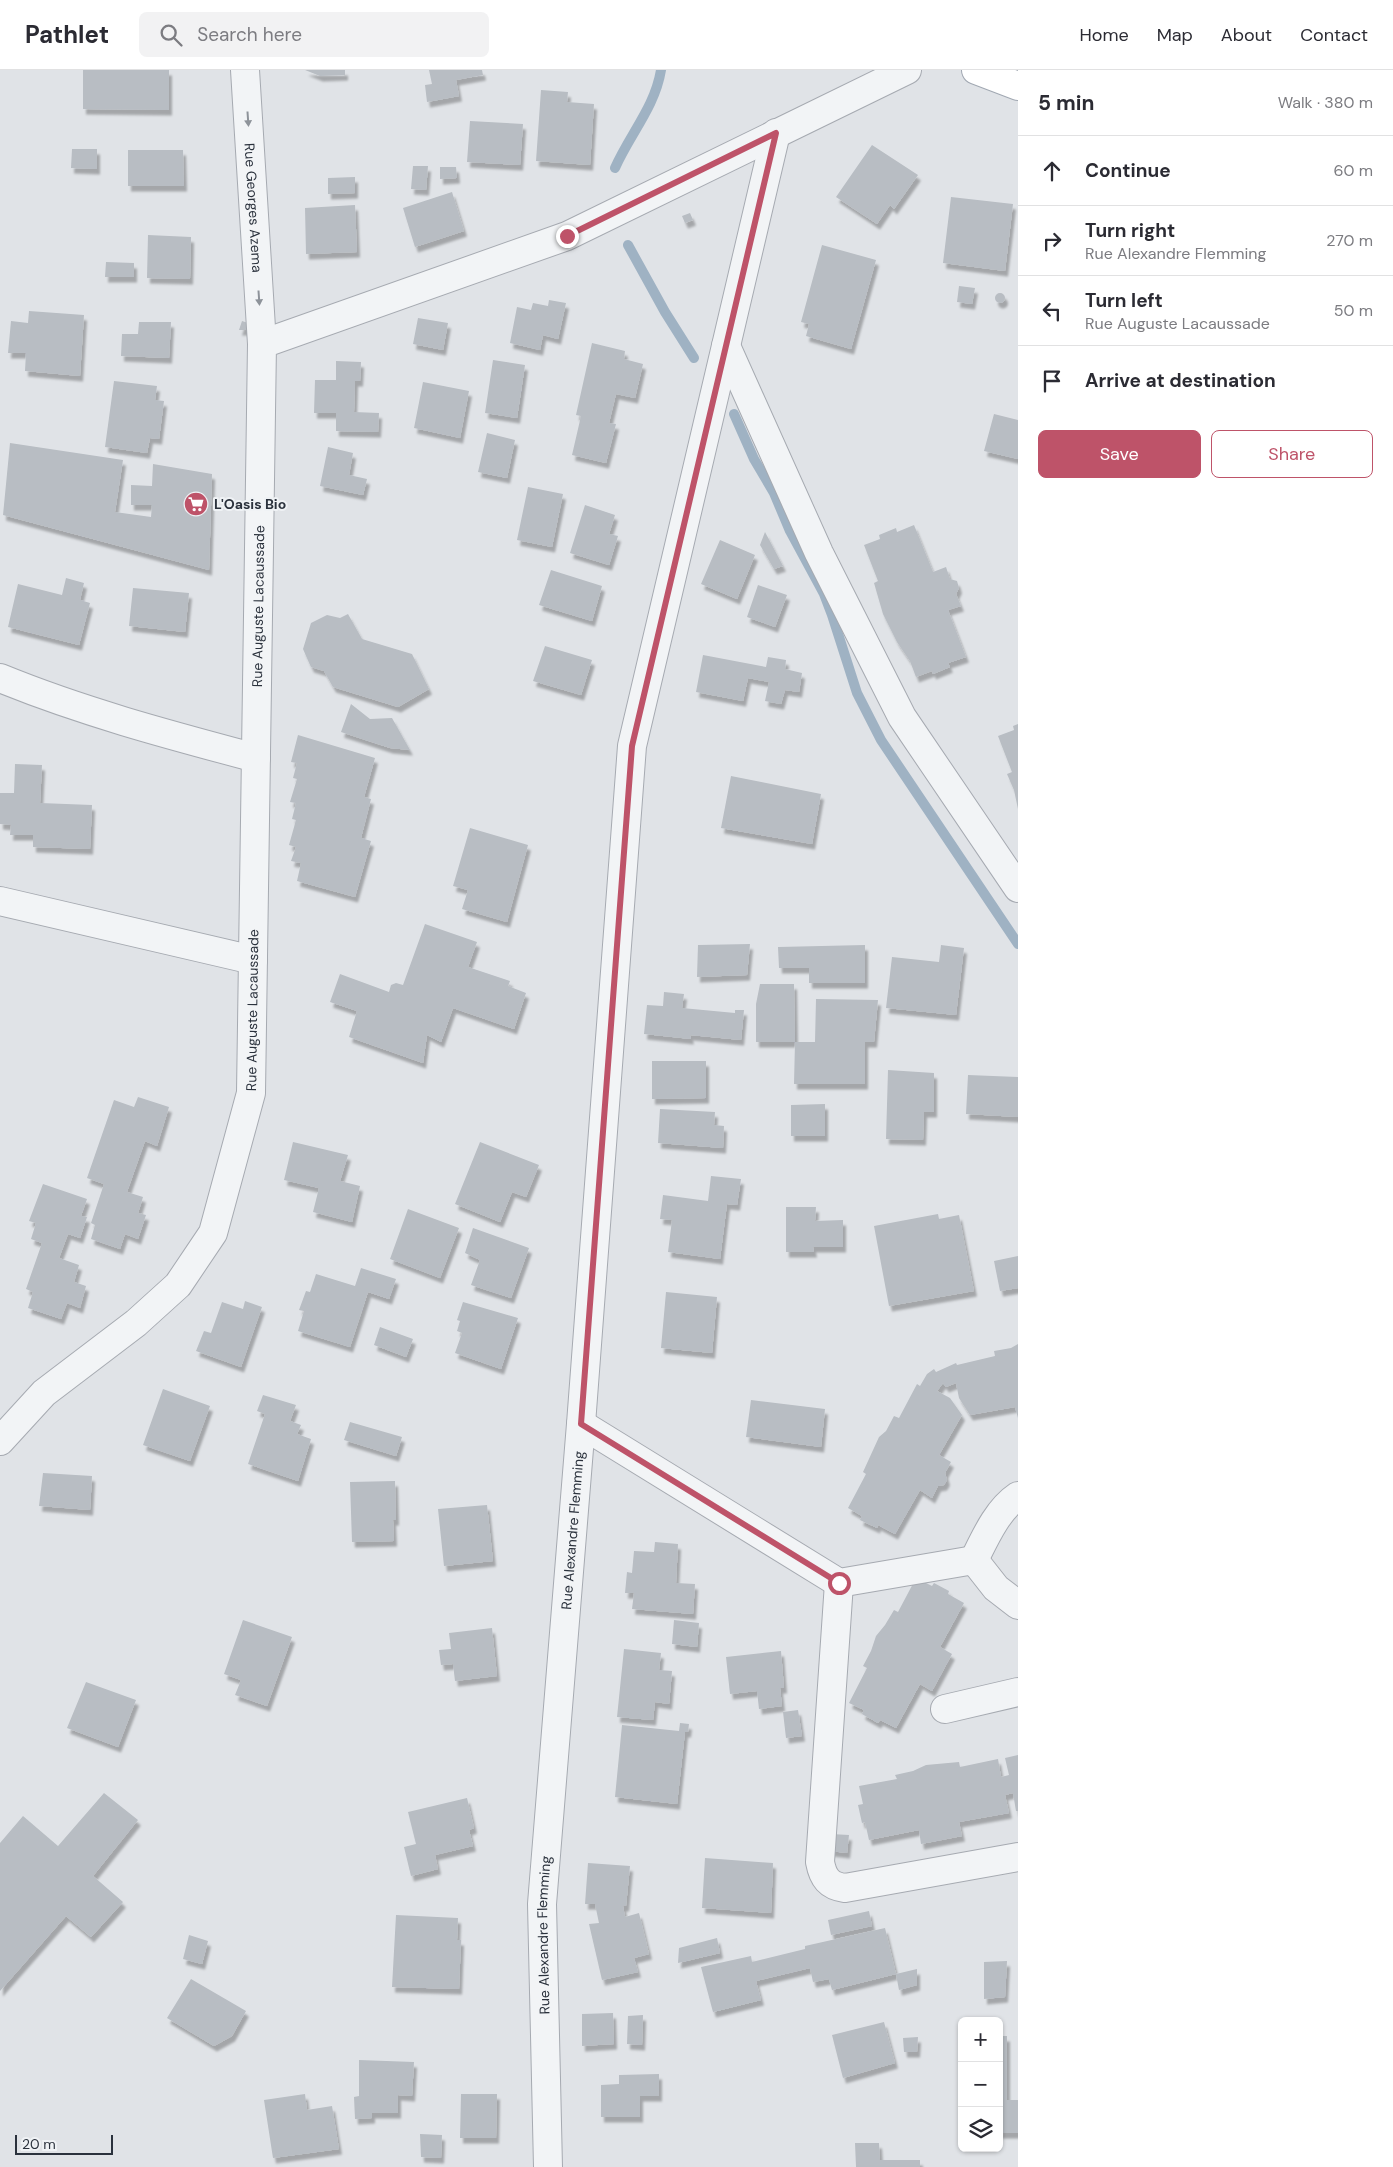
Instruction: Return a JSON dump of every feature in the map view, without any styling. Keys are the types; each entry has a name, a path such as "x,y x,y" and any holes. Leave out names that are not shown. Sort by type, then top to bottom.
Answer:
{"main road":[{"path":"976,70 1018,86"}],"street":[{"name":"Rue Georges Azema","path":"245,70 262,344"},
{"path":"262,344 567,236 907,70"},
{"name":"Rue Alexandre Flemming","path":"548,2167 542,1904 581,1424 632,746 776,133"},
{"name":"Rue Auguste Lacaussade","path":"5,1427 44,1393 136,1323 178,1285 213,1233 251,1093 262,344"},
{"path":"726,346 818,552 902,717 1018,888"},
{"path":"0,678 33,691 154,731 256,758"},
{"path":"0,901 253,960"},
{"path":"581,1424 839,1583 974,1560"},
{"path":"974,1560 987,1534 1002,1511 1018,1496"},
{"path":"974,1560 996,1588 1018,1605"},
{"path":"839,1583 820,1862 826,1880 834,1887 845,1888 1018,1857"},
{"path":"945,1709 1018,1692"}],"building":[{"path":"83,70 169,70 169,110 83,109"},
{"path":"305,70 345,70 345,75 320,76"},
{"path":"429,70 482,70 483,75 456,80 459,96 427,102 425,85 432,84"},
{"path":"541,90 568,92 567,102 594,104 590,165 536,161"},
{"path":"470,121 523,124 520,165 467,162"},
{"path":"872,145 918,175 894,209 890,205 877,224 836,197"},
{"path":"72,149 97,149 97,169 71,168"},
{"path":"128,150 183,150 184,186 128,186"},
{"path":"413,166 428,166 426,190 411,189"},
{"path":"440,167 456,167 457,178 440,179"},
{"path":"355,177 355,193 328,194 328,178"},
{"path":"452,192 464,231 415,247 403,208"},
{"path":"951,197 1013,204 1005,271 943,263"},
{"path":"355,205 357,252 306,254 305,208"},
{"path":"690,213 693,220 685,223 682,216"},
{"path":"148,235 191,237 190,279 147,278"},
{"path":"822,245 876,260 851,349 806,336 809,324 801,322"},
{"path":"106,262 134,263 134,277 105,277"},
{"path":"959,286 975,288 972,304 957,302"},
{"path":"1000,293 1005,298 1000,303 995,298"},
{"path":"549,300 566,303 558,339 543,335 540,350 510,343 517,307 531,310 533,303 548,306"},
{"path":"29,311 84,315 80,376 25,371 26,353 8,353 11,321 28,323"},
{"path":"418,318 448,323 443,350 413,344"},
{"path":"242,321 248,323 247,330 239,330"},
{"path":"139,322 171,322 169,358 121,356 122,334 138,334"},
{"path":"592,343 625,351 624,359 643,364 635,398 616,394 609,423 616,424 606,463 572,455 581,416 576,415"},
{"path":"493,360 525,365 517,418 485,413"},
{"path":"336,361 361,362 360,381 355,381 354,412 379,413 378,432 336,431 336,413 314,413 315,380 336,380"},
{"path":"114,381 157,386 155,400 164,401 159,439 150,438 147,453 105,447"},
{"path":"423,382 469,391 460,438 414,428"},
{"path":"994,414 1018,420 1018,459 984,451"},
{"path":"487,433 515,440 507,478 478,472"},
{"path":"10,443 123,460 115,512 151,517 152,505 131,505 131,485 152,486 153,464 212,474 209,570 3,515"},
{"path":"328,447 353,453 349,475 367,479 363,495 320,486"},
{"path":"528,487 563,494 552,547 517,540"},
{"path":"585,505 615,515 609,534 618,536 609,565 570,553"},
{"path":"914,525 933,572 946,567 950,579 957,581 959,588 956,594 961,606 948,610 966,657 948,663 950,667 933,674 932,671 916,677 910,661 897,642 883,614 874,583 878,581 864,545 880,539 879,535 896,528 897,532"},
{"path":"765,532 783,566 774,569 760,545"},
{"path":"720,540 755,555 737,599 701,584"},
{"path":"551,570 602,586 592,621 539,605"},
{"path":"66,578 84,583 80,600 90,603 79,645 8,627 18,584 62,595"},
{"path":"758,585 787,595 775,627 747,617"},
{"path":"133,588 189,593 185,632 129,626"},
{"path":"348,614 362,639 412,654 429,689 398,707 333,687 324,671 311,667 303,649 311,623 327,615 340,618"},
{"path":"545,646 592,660 581,695 533,681"},
{"path":"703,655 766,667 768,657 786,660 785,669 802,673 799,692 785,690 781,704 765,701 769,682 748,678 743,701 696,692"},
{"path":"351,704 370,719 392,718 410,750 390,748 341,732"},
{"path":"1018,724 1018,809 1014,790 1007,774 1012,772 998,736 1014,730 1013,726"},
{"path":"298,735 375,758 364,797 371,799 361,838 371,841 355,897 297,881 301,863 291,861 296,847 289,845 296,820 292,819 296,803 290,802 297,779 293,778 297,763 291,762"},
{"path":"15,764 42,765 40,803 92,805 90,849 33,847 33,835 10,835 11,825 0,824 0,793 14,793"},
{"path":"731,776 821,794 812,844 721,828"},
{"path":"470,828 528,845 507,922 462,909 468,890 453,886"},
{"path":"425,924 477,942 468,967 510,981 508,986 526,993 514,1029 453,1008 441,1042 427,1035 423,1063 349,1037 357,1011 330,1002 340,974 389,992 391,985 396,983 403,985"},
{"path":"750,944 747,975 697,977 698,945"},
{"path":"865,945 865,983 809,983 809,968 779,968 778,947"},
{"path":"941,945 964,948 956,1015 886,1008 892,957 939,962"},
{"path":"760,984 794,984 795,1042 756,1042 756,1004"},
{"path":"664,992 684,994 682,1008 735,1013 735,1010 744,1010 741,1040 690,1035 691,1039 644,1034 647,1005 663,1006"},
{"path":"816,999 878,1000 874,1042 865,1042 865,1084 794,1084 795,1042 815,1042"},
{"path":"652,1061 706,1061 706,1098 652,1099"},
{"path":"888,1070 934,1073 934,1112 924,1112 923,1140 886,1139"},
{"path":"968,1075 1018,1077 1018,1117 966,1114"},
{"path":"138,1097 169,1107 157,1146 145,1141 127,1192 143,1197 138,1213 146,1215 138,1239 125,1234 120,1249 91,1239 95,1225 91,1223 104,1184 87,1178 114,1100 134,1107"},
{"path":"825,1104 825,1136 791,1136 791,1105"},
{"path":"660,1109 715,1112 714,1125 724,1126 723,1148 658,1143"},
{"path":"293,1142 348,1155 340,1181 360,1186 352,1222 313,1212 319,1188 284,1180"},
{"path":"480,1142 539,1165 526,1197 512,1192 500,1222 455,1204"},
{"path":"711,1176 741,1179 737,1205 727,1204 720,1259 668,1252 672,1220 660,1219 663,1195 708,1201"},
{"path":"43,1184 87,1199 81,1216 87,1217 80,1238 68,1234 59,1258 79,1265 74,1282 86,1286 80,1308 67,1303 61,1319 28,1308 33,1292 26,1289 42,1243 31,1239 36,1223 29,1221"},
{"path":"786,1207 816,1207 815,1221 843,1220 843,1247 813,1247 814,1252 786,1252"},
{"path":"408,1209 459,1228 440,1278 390,1259"},
{"path":"938,1214 939,1219 959,1215 974,1291 889,1306 874,1226"},
{"path":"473,1228 529,1248 511,1298 471,1285 480,1260 465,1253"},
{"path":"1018,1256 1018,1288 1000,1291 994,1261"},
{"path":"361,1268 396,1279 389,1299 368,1292 350,1347 298,1331 304,1311 299,1310 306,1291 310,1292 316,1274 355,1286"},
{"path":"666,1292 717,1297 712,1353 661,1348"},
{"path":"245,1301 262,1307 241,1367 196,1351 204,1331 211,1333 222,1302 243,1309"},
{"path":"463,1302 518,1318 501,1369 455,1353 462,1333 457,1331 460,1321 457,1320"},
{"path":"380,1327 413,1339 406,1357 374,1345"},
{"path":"1018,1344 1018,1418 1015,1407 970,1415 959,1398 956,1383 946,1387 943,1383 937,1391 950,1398 962,1415 939,1455 951,1462 945,1473 947,1480 944,1485 938,1486 932,1498 920,1490 895,1534 878,1525 877,1528 860,1520 862,1516 848,1508 866,1474 863,1472 879,1437 886,1431 894,1416 899,1418 917,1384 920,1386 927,1374 934,1369 936,1372 956,1363 957,1365 995,1356 994,1351 1011,1348"},
{"path":"163,1389 210,1406 190,1461 143,1445"},
{"path":"263,1395 296,1405 290,1421 301,1425 297,1434 311,1439 298,1481 248,1464 265,1414 257,1411"},
{"path":"751,1400 825,1409 821,1447 746,1437"},
{"path":"350,1422 402,1437 396,1456 344,1440"},
{"path":"43,1473 92,1476 90,1510 39,1506"},
{"path":"395,1481 396,1520 393,1520 394,1541 352,1542 350,1482"},
{"path":"487,1505 493,1561 444,1566 438,1509"},
{"path":"655,1542 678,1544 676,1583 695,1584 693,1614 632,1609 634,1593 625,1593 627,1572 632,1573 634,1551 654,1552"},
{"path":"916,1578 932,1586 934,1583 949,1591 948,1594 964,1603 940,1647 952,1654 938,1680 932,1691 920,1684 896,1728 880,1720 878,1723 862,1714 864,1710 849,1703 867,1668 863,1666 876,1636 894,1610 898,1612"},
{"path":"243,1620 292,1637 267,1706 235,1695 241,1680 224,1674"},
{"path":"674,1620 699,1623 697,1647 672,1644"},
{"path":"492,1628 497,1676 455,1681 453,1664 441,1665 439,1650 451,1649 449,1633"},
{"path":"624,1649 661,1653 659,1670 672,1671 669,1704 655,1702 653,1720 617,1717"},
{"path":"781,1651 784,1688 780,1688 782,1706 759,1709 757,1691 730,1694 726,1657"},
{"path":"86,1682 136,1700 118,1747 67,1728"},
{"path":"798,1710 802,1736 786,1738 783,1712"},
{"path":"680,1723 689,1724 688,1732 685,1732 677,1804 615,1797 622,1725 679,1731"},
{"path":"1018,1755 1018,1811 1016,1811 1013,1793 1005,1795 1009,1813 959,1822 962,1836 921,1844 919,1830 869,1840 865,1822 862,1823 858,1805 863,1804 859,1786 897,1779 895,1775 913,1771 926,1765 959,1762 960,1767 998,1759 1001,1777 1009,1775 1005,1758"},
{"path":"104,1793 138,1820 93,1876 123,1902 91,1937 66,1916 0,1991 0,1843 23,1816 58,1846"},
{"path":"467,1798 474,1828 469,1830 473,1846 435,1855 438,1869 411,1876 404,1847 416,1844 408,1812"},
{"path":"831,1834 849,1835 847,1853 830,1851"},
{"path":"705,1858 773,1863 771,1913 702,1908"},
{"path":"588,1863 630,1866 626,1906 623,1906 625,1917 639,1913 649,1954 634,1958 638,1972 602,1980 589,1924 599,1923 595,1904 585,1904"},
{"path":"869,1911 872,1926 831,1935 828,1920"},
{"path":"396,1915 458,1918 457,1940 461,1940 459,1989 392,1987"},
{"path":"885,1928 896,1974 832,1990 829,1979 813,1982 810,1968 756,1981 761,2000 713,2012 701,1967 751,1956 752,1962 805,1949 805,1946"},
{"path":"189,1935 208,1941 202,1964 183,1959"},
{"path":"717,1938 720,1953 678,1963 679,1948"},
{"path":"1007,1961 1005,1997 984,1999 984,1962"},
{"path":"917,1969 917,1985 899,1990 896,1974"},
{"path":"191,1979 246,2011 232,2036 214,2046 167,2018"},
{"path":"613,2013 614,2044 582,2046 582,2014"},
{"path":"643,2015 642,2045 627,2044 628,2016"},
{"path":"884,2022 895,2063 843,2078 832,2035"},
{"path":"1003,2036 1007,2036 1007,2100 1018,2100 1018,2133 1003,2133"},
{"path":"918,2037 917,2052 904,2052 903,2038"},
{"path":"359,2060 414,2062 412,2096 398,2095 398,2113 372,2113 372,2118 355,2119 354,2097 359,2096"},
{"path":"659,2074 659,2096 640,2096 640,2117 601,2117 601,2085 619,2084 619,2075"},
{"path":"305,2094 307,2110 332,2106 339,2149 273,2158 264,2100"},
{"path":"461,2094 497,2094 496,2138 460,2138"},
{"path":"420,2134 442,2135 441,2158 421,2157"},
{"path":"855,2143 879,2143 880,2160 920,2160 920,2167 856,2167"}],"waterway":[{"path":"615,168 648,108 661,70"},
{"path":"628,245 665,312 694,358"},
{"path":"734,414 754,459 774,493 790,531 824,594 857,693 881,740 1018,944"}],"place":[{"name":"L'Oasis Bio","path":"196,504"}],"route":[{"path":"567,236 776,133 632,746 581,1424 839,1583"}]}
